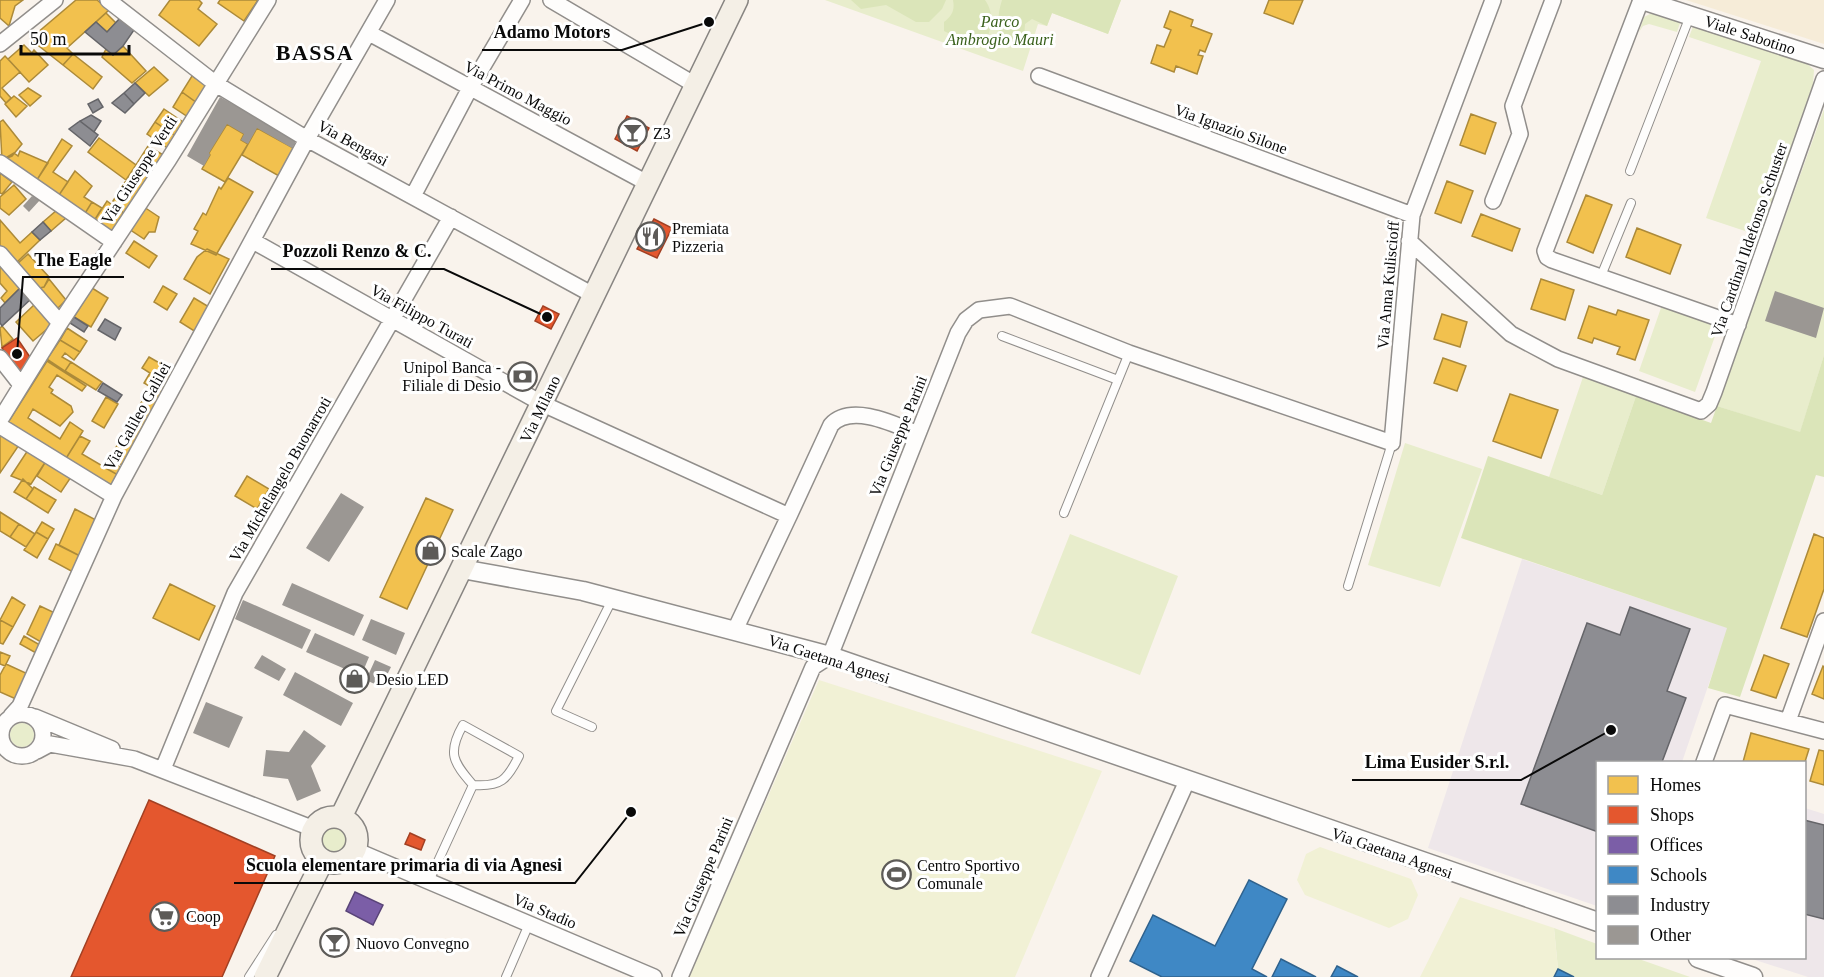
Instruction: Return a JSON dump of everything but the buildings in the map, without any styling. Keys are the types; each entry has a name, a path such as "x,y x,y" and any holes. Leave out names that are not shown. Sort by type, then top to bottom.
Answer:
{"main road":[{"name":"Via Milano","path":"341,817 737,0"},
{"path":"341,817 354,827 357,842 355,850 345,861 323,860 313,849 311,835 325,818 341,817"},
{"path":"265,977 323,860"}],"street":[{"path":"0,44 55,0"},
{"name":"Via Bengasi","path":"108,0 216,84 307,139 595,296"},
{"name":"Via Giuseppe Verdi","path":"0,420 268,0"},
{"name":"Via Galileo Galilei","path":"4,721 20,706 114,496 307,139 387,0"},
{"path":"413,196 470,88 522,0"},
{"path":"552,0 697,86"},
{"name":"Via Anna Kuliscioff","path":"1392,443 1412,215 1493,0"},
{"path":"1493,201 1520,134 1513,106 1552,0"},
{"path":"1642,0 1546,244 1547,256 1738,325"},
{"name":"Viale Sabotino","path":"1642,0 1824,59"},
{"name":"Via Primo Maggio","path":"369,33 649,184"},
{"name":"Via Ignazio Silone","path":"1039,76 1412,215"},
{"name":"Via Cardinal Ildefonso Schuster","path":"1408,241 1511,334 1558,359 1698,412 1709,404 1824,79"},
{"path":"0,163 114,242"},
{"name":"Via Michelangelo Buonarroti","path":"163,769 236,594 451,217"},
{"name":"Via Filippo Turati","path":"253,241 543,404 789,516"},
{"path":"0,254 60,323"},
{"name":"Via Giuseppe Parini","path":"680,977 813,667 830,656 958,333 966,320 979,310 1010,306 1129,353 1392,443"},
{"path":"0,358 21,385"},
{"path":"735,630 831,425 838,417 849,415 884,420 918,434"},
{"path":"0,426 114,496"},
{"name":"Via Gaetana Agnesi","path":"462,569 613,598 830,656 1596,921"},
{"path":"1788,721 1824,621"},
{"path":"1704,761 1725,705 1824,731"},
{"path":"134,759 50,744 20,757 9,753 1,742 4,721 22,714 32,716 134,759 314,829"},
{"path":"32,716 42,729 42,741 37,751"},
{"path":"1099,977 1187,781"},
{"name":"Via Stadio","path":"355,850 654,977"},
{"path":"1704,959 1754,977"}],"lane":[{"path":"1630,171 1690,15"},
{"path":"1601,276 1631,203"},
{"path":"1002,336 1118,380"},
{"path":"1064,513 1129,353"},
{"path":"1348,586 1392,443"},
{"path":"592,727 556,711 613,598"},
{"path":"463,725 519,756 509,775 492,786 473,784 455,763 454,742 463,725"},
{"path":"429,881 473,784"},
{"path":"249,977 269,944 301,904"},
{"path":"506,977 529,924"}],"shaded area":[{"path":"1686,0 1824,0 1824,44"},
{"path":"1522,559 1728,628 1682,761 1596,761 1596,906 1428,848"},
{"path":"1806,808 1824,814 1824,977 1808,977 1752,959 1806,959"}],"green space":[{"name":"Parco Ambrogio Mauri","path":"825,0 1121,0 1108,34 1052,13 1047,26 1038,24 1023,71"},
{"path":"851,0 946,0 942,9 929,22 916,22 886,5 861,9"},
{"path":"953,0 985,0 990,11 991,23 984,46 974,43 967,34 954,36 944,31 944,22 951,15 954,7"},
{"path":"1002,0 1121,0 1108,34 1052,13 1047,26 1032,19 1025,24 1024,38 1003,43 998,22"},
{"path":"1650,14 1661,14 1681,20 1677,32 1649,24 1643,26 1639,32 1644,17"},
{"path":"1694,24 1803,60 1814,70 1813,84 1760,236 1706,218 1761,61 1689,37"},
{"path":"1824,109 1824,355 1800,433 1717,406"},
{"path":"1662,305 1719,325 1695,392 1639,371"},
{"path":"1824,355 1824,477 1816,475 1740,697 1708,688 1727,628 1461,538 1488,456 1602,495 1636,396 1711,423 1717,406 1800,432"},
{"path":"1583,377 1636,396 1602,495 1549,477"},
{"path":"1405,443 1482,469 1440,587 1368,565"},
{"path":"1070,534 1178,576 1140,675 1031,633"},
{"name":"Centro Sportivo Comunale","path":"819,680 1102,771 1015,977 689,977"},
{"path":"22,723 27,724 33,730 33,740 27,746 22,747 17,746 11,740 10,735 11,730 17,724"},
{"path":"334,826 343,830 347,839 343,848 334,852 325,848 321,839 325,830"},
{"path":"1320,847 1411,879 1418,895 1408,919 1389,928 1305,895 1297,880 1306,854"},
{"path":"1460,897 1554,928 1558,969 1555,977 1420,977"},
{"path":"1554,928 1596,944 1596,959 1639,959 1690,977 1574,977 1558,969"}],"place":[{"name":"Adamo Motors","path":"709,22"},
{"name":"Z3","path":"632,133"},
{"name":"Premiata Pizzeria","path":"651,237"},
{"name":"Pozzoli Renzo & C.","path":"547,317"},
{"name":"The Eagle","path":"17,354"},
{"name":"Unipol Banca - Filiale di Desio","path":"522,376"},
{"name":"Scale Zago","path":"430,551"},
{"name":"Desio LED","path":"355,679"},
{"name":"Lima Eusider S.r.l.","path":"1611,730"},
{"name":"Scuola elementare primaria di via Agnesi","path":"631,812"},
{"name":"Centro Sportivo Comunale","path":"896,874"},
{"name":"Coop","path":"165,916"},
{"name":"Nuovo Convegno","path":"335,943"}],"district":[{"name":"BASSA","path":"315,52"}]}
